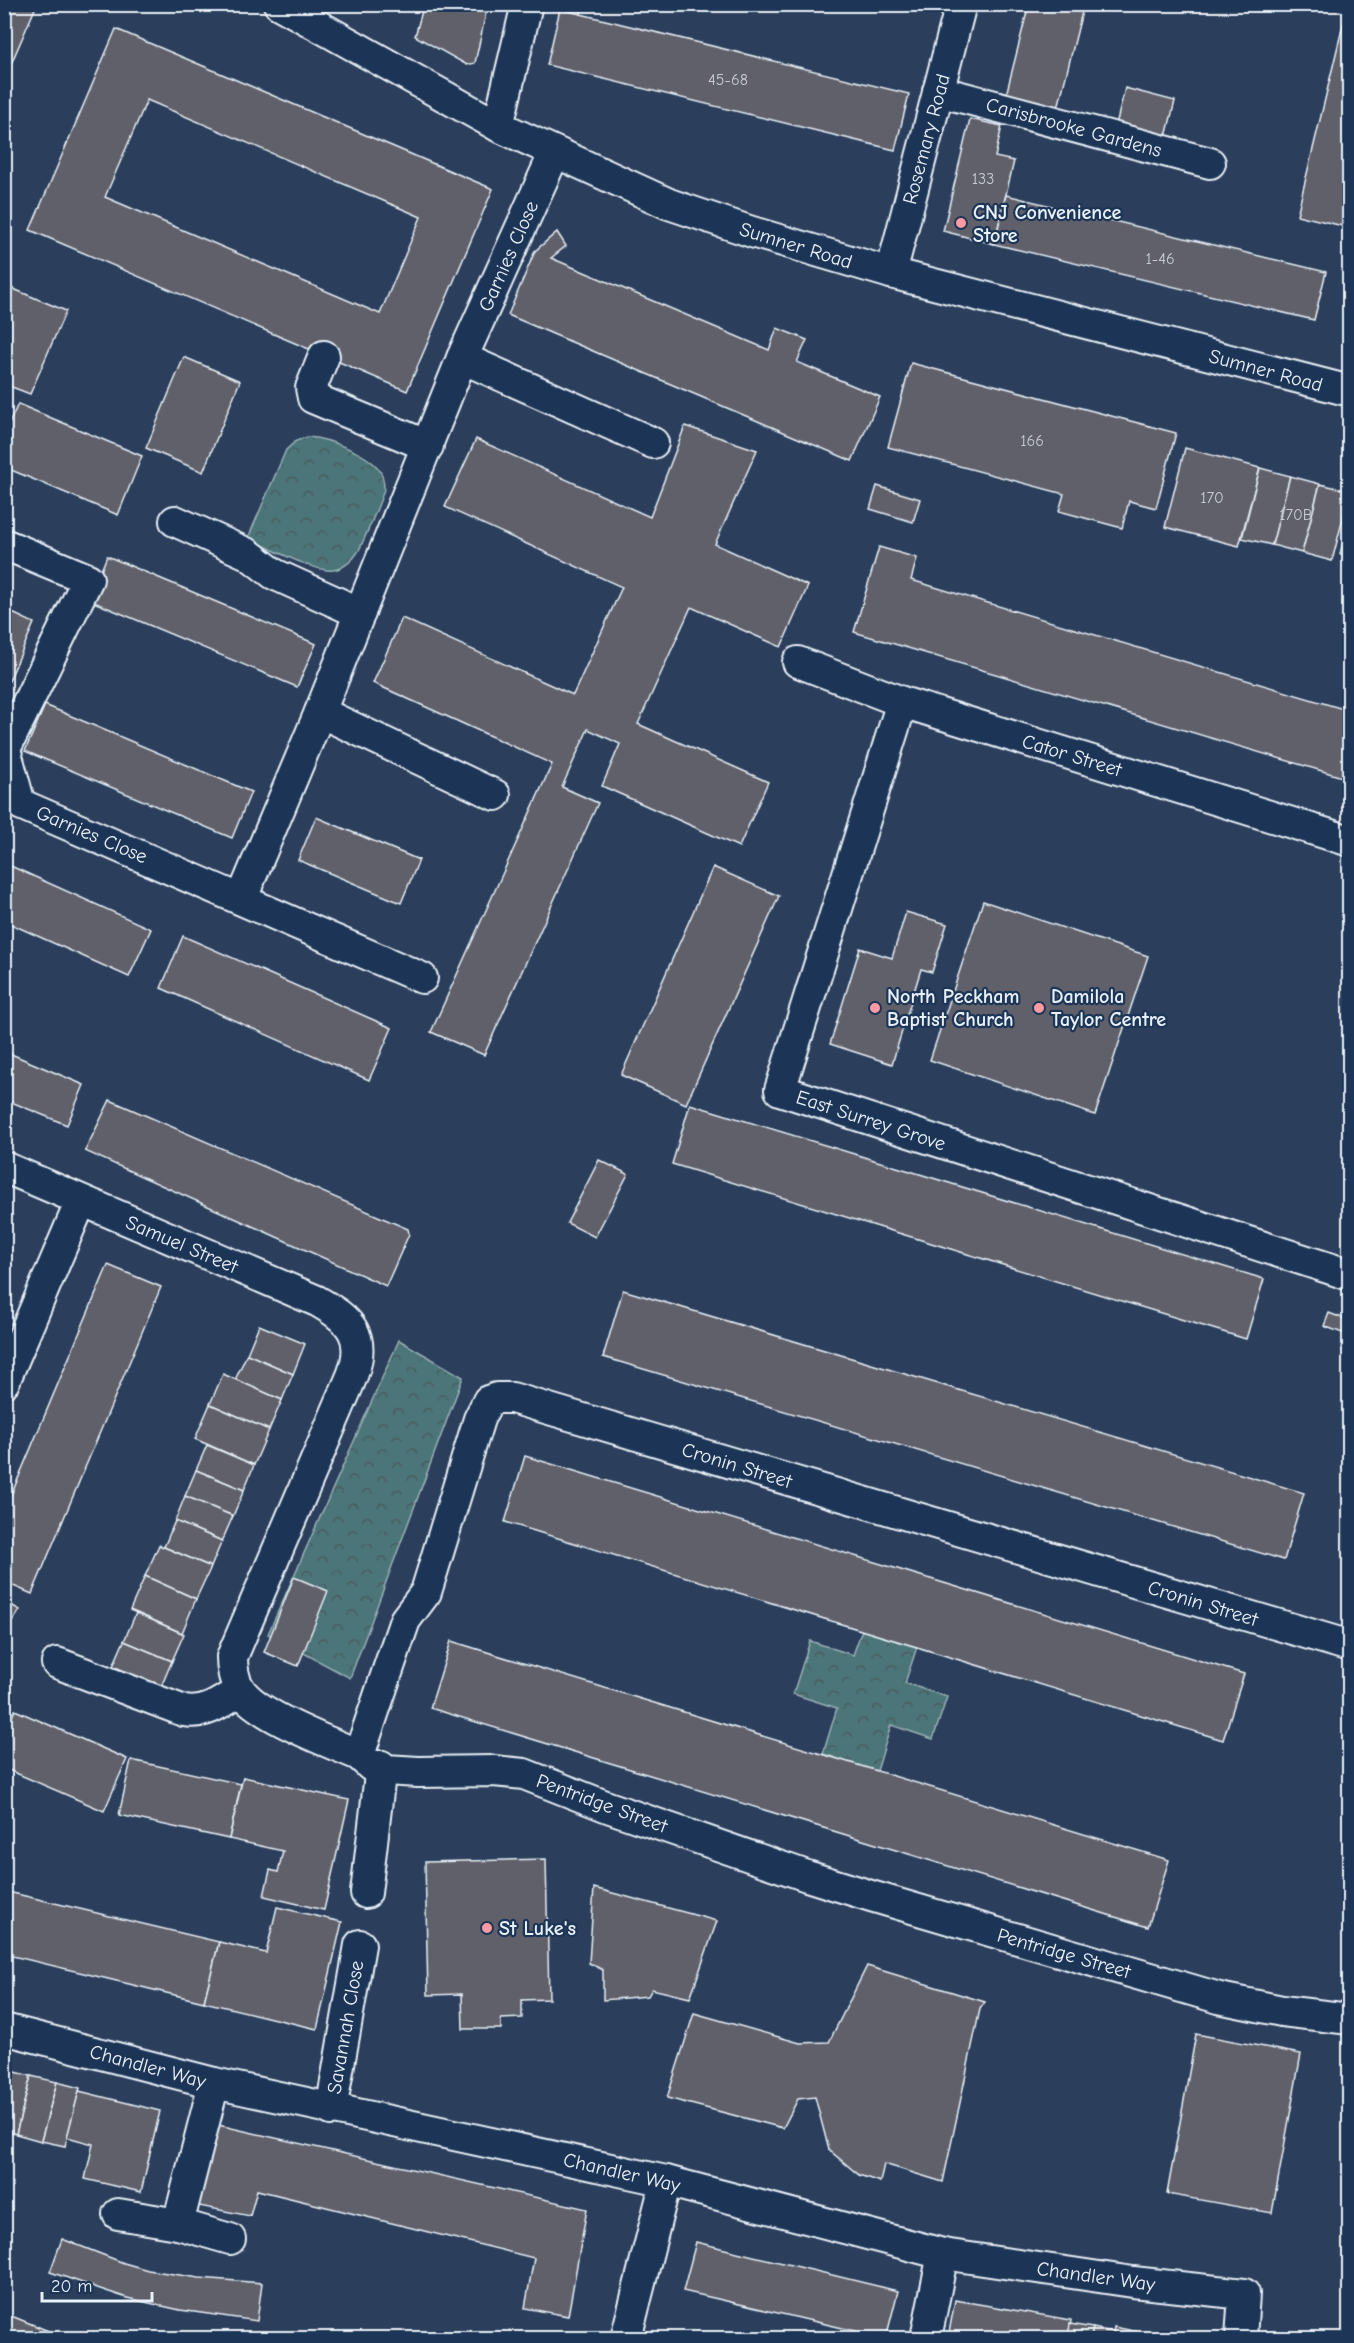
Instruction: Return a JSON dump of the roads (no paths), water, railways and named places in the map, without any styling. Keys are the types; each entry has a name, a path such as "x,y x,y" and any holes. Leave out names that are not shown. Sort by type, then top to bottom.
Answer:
{"street":[{"name":"Sumner Road","path":"279,4 498,126 644,194 707,218 891,273 1348,384"},
{"path":"498,126 527,4"},
{"name":"Rosemary Road","path":"891,273 961,4"},
{"name":"Carisbrooke Gardens","path":"938,91 1210,163"},
{"name":"Garnies Close","path":"242,898 320,712 462,358 554,153"},
{"path":"324,356 311,388 313,398 428,446"},
{"path":"462,358 653,443"},
{"path":"175,521 248,554 274,574 360,613"},
{"name":"Garnies Close","path":"4,544 88,579 5,748 20,804 242,898 422,978"},
{"name":"Cator Street","path":"798,662 902,702 1350,841"},
{"name":"East Surrey Grove","path":"902,702 780,1090 1350,1275"},
{"path":"320,712 495,795"},
{"name":"Samuel Street","path":"4,1167 317,1301 345,1318 354,1329 359,1348 352,1376 232,1657 232,1671 240,1690"},
{"path":"4,1382 81,1201"},
{"name":"Cronin Street","path":"370,1761 405,1620 426,1592 479,1419 488,1401 497,1398 512,1398 1350,1646"},
{"path":"57,1663 184,1711 196,1713 214,1707 240,1690"},
{"name":"Pentridge Street","path":"240,1690 265,1712 386,1770 494,1771 524,1774 608,1807 807,1876 882,1899 1220,1998 1282,2011 1350,2019"},
{"path":"366,1893 370,1761"},
{"name":"Savannah Close","path":"331,2110 360,1945"},
{"name":"Chandler Way","path":"4,2029 214,2083 331,2110 666,2181 943,2254 1133,2282 1244,2294 1241,2338"},
{"path":"178,2224 214,2083"},
{"path":"626,2338 666,2181"},
{"path":"118,2214 178,2224 230,2239"},
{"path":"926,2338 943,2254"}],"place":[{"name":"CNJ Convenience Store","path":"961,223"},
{"name":"North Peckham Baptist Church","path":"875,1008"},
{"name":"Damilola Taylor Centre","path":"1039,1008"},
{"name":"St Luke's","path":"487,1928"}]}
